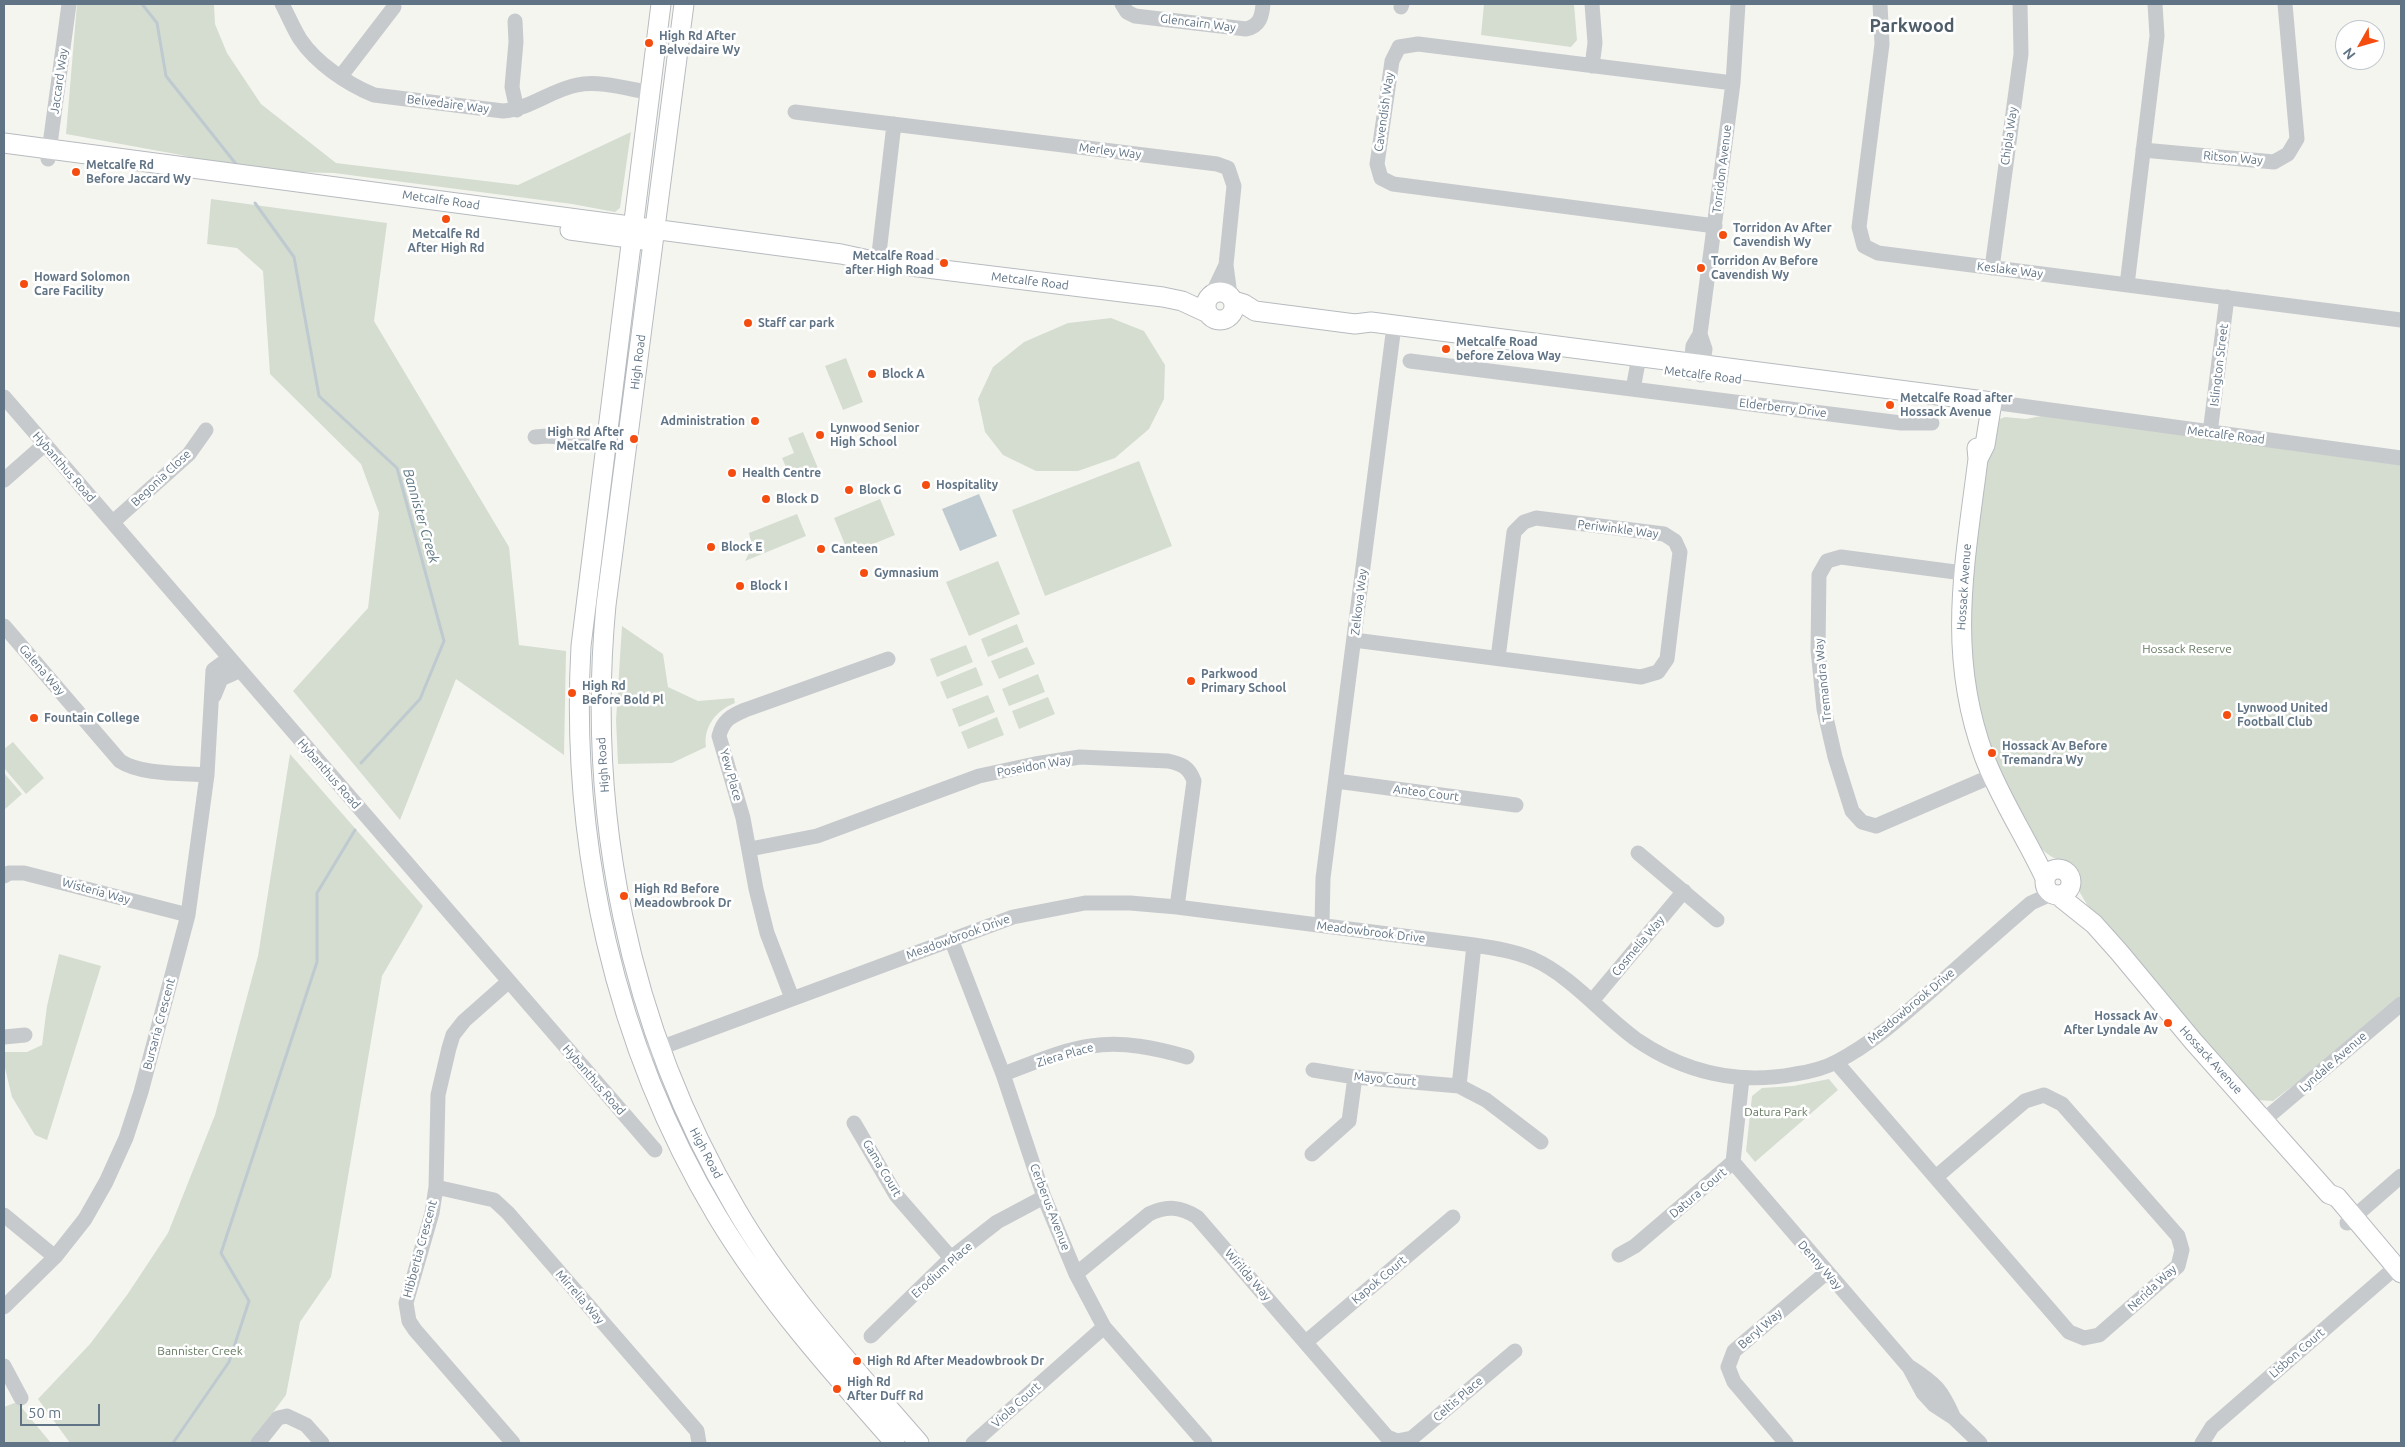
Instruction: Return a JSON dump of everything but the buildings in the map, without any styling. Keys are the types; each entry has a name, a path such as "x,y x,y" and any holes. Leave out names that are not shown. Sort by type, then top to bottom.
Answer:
{"main road":[{"name":"High Road","path":"661,4 634,233 584,613 578,691 578,746 585,826 595,894 614,977 641,1055 678,1141 717,1216 800,1334 895,1443"},
{"name":"High Road","path":"684,4 606,605 601,662 600,718 606,825 616,888 635,969 660,1048 675,1089 696,1136 741,1217 769,1260 814,1322 919,1443"},
{"name":"Metcalfe Road","path":"4,142 49,154"},
{"name":"Metcalfe Road","path":"4,153 49,154 634,233 841,254 878,262 1182,301 1222,302 1245,315 1255,311 1355,324 1371,322 1394,330 1986,406"},
{"name":"Hossack Avenue","path":"1986,406 1985,445 1978,459 1963,574 1960,636 1965,683 1977,736 1992,776 2018,828 2054,885 2094,924 2193,1041 2329,1194 2337,1197 2351,1220 2397,1274"}],"street":[{"name":"Jaccard Way","path":"49,154 70,4"},
{"name":"Belvedaire Way","path":"282,4 298,37 310,53 358,88 374,95 503,111 517,110 574,85 585,83 650,93"},
{"name":"Glencairn Way","path":"1122,4 1127,12 1134,16 1246,29 1253,27 1259,22 1263,4"},
{"path":"1592,4 1595,43 1592,66"},
{"name":"Torridon Avenue","path":"1696,369 1705,349 1700,334 1733,83 1738,4"},
{"name":"Keslake Way","path":"1880,4 1882,44 1859,227 1864,246 1878,253 2401,320"},
{"name":"Chipla Way","path":"1992,268 2021,54 2020,4"},
{"path":"2127,285 2157,36 2155,4"},
{"name":"Ritson Way","path":"2143,150 2274,162 2288,154 2297,139 2285,4"},
{"path":"341,76 394,7"},
{"path":"515,21 516,42 512,87 517,110"},
{"name":"Cavendish Way","path":"1715,226 1393,184 1382,178 1377,164 1392,61 1399,47 1418,44 1733,83"},
{"name":"Merley Way","path":"795,112 1217,164 1228,168 1234,186 1226,265 1216,286 1222,302"},
{"path":"878,262 894,124"},
{"name":"Islington Street","path":"2210,433 2228,297"},
{"name":"Zelkova Way","path":"1318,925 1316,898 1323,878 1394,330"},
{"name":"Elderberry Drive","path":"1410,361 1901,423 1932,424"},
{"path":"1634,389 1638,362"},
{"name":"Hybanthus Road","path":"4,396 239,671 655,1150"},
{"name":"Metcalfe Road","path":"1986,406 2052,412 2401,458"},
{"name":"Begonia Close","path":"112,522 189,454 206,430"},
{"path":"535,437 547,436 606,441"},
{"path":"4,480 45,444"},
{"name":"Periwinkle Way","path":"1354,640 1641,677 1658,672 1667,659 1680,552 1675,541 1664,534 1536,518 1524,522 1514,532 1498,658"},
{"name":"Tremandra Way","path":"1963,574 1842,557 1827,561 1818,575 1818,650 1824,709 1835,757 1852,811 1862,822 1876,826 1992,776"},
{"name":"Galena Way","path":"4,626 120,761 127,766 143,769 207,775"},
{"name":"Bursaria Crescent","path":"4,1306 55,1257 85,1219 106,1182 126,1138 141,1092 188,915 207,775 213,670 228,658"},
{"name":"Yew Place","path":"792,998 767,933 756,890 750,849 734,781 719,736 721,727 728,718 745,710 888,659"},
{"name":"Bursaria Crescent","path":"212,700 221,679 239,671"},
{"name":"Poseidon Way","path":"750,849 817,836 979,776 1035,764 1080,758 1168,761 1181,764 1190,770 1194,781 1177,907"},
{"name":"Anteo Court","path":"1336,781 1516,805"},
{"path":"1638,853 1717,920"},
{"name":"Wisteria Way","path":"4,876 9,873 24,873 188,915"},
{"name":"Meadowbrook Drive","path":"641,1055 1013,917 1085,903 1130,902 1510,951 1532,959 1554,971 1629,1034 1655,1052 1685,1066 1707,1073 1742,1079 1776,1078 1806,1072 1836,1062 1891,1026 2054,885"},
{"name":"Cosmelia Way","path":"1592,1001 1684,891"},
{"name":"Cerberus Avenue","path":"951,939 1003,1074 1044,1197 1076,1274 1104,1327 1197,1440"},
{"path":"1458,1086 1474,945"},
{"name":"Hibbertia Crescent","path":"508,982 464,1021 453,1035 438,1095 436,1187 432,1213 406,1303 409,1321 513,1443"},
{"name":"Lyndale Avenue","path":"2264,1120 2401,1004"},
{"path":"4,1037 25,1035"},
{"name":"Ziera Place","path":"1003,1074 1090,1046 1124,1045 1160,1049 1187,1057"},
{"name":"Nerida Way","path":"1836,1062 1852,1083 1936,1176 2069,1332 2084,1338 2099,1335 2178,1266 2182,1250 2178,1236 2062,1104 2044,1095 2025,1101 1936,1176"},
{"name":"Mayo Court","path":"1313,1070 1355,1077 1458,1086 1486,1100 1541,1142"},
{"path":"1312,1154 1349,1121 1355,1077"},
{"name":"Datura Court","path":"1619,1255 1635,1246 1733,1162 1742,1079"},
{"name":"Gama Court","path":"854,1123 896,1195 951,1258"},
{"name":"Denny Way","path":"1733,1162 1908,1366 1923,1393 1934,1404 1954,1418 1977,1442"},
{"path":"2351,1220 2401,1176"},
{"name":"Mirrelia Way","path":"436,1187 494,1200 697,1432 699,1443"},
{"name":"Erodium Place","path":"871,1336 951,1258 997,1222 1044,1197"},
{"name":"Wirilda Way","path":"1076,1274 1149,1214 1160,1209 1185,1209 1197,1217 1387,1437 1397,1441"},
{"path":"4,1215 55,1257"},
{"name":"Kapok Court","path":"1306,1342 1453,1217"},
{"name":"Beryl Way","path":"1786,1443 1734,1382 1728,1367 1734,1351 1827,1272"},
{"name":"Lisbon Court","path":"2202,1443 2212,1426 2397,1274"},
{"name":"Viola Court","path":"973,1443 1104,1327"},
{"name":"Celtis Place","path":"1397,1441 1412,1438 1515,1350"},
{"path":"4,1366 21,1398"},
{"path":"258,1443 278,1418 287,1416 306,1425 322,1443"},
{"path":"897,1418 907,1443"}],"green space":[{"path":"77,4 214,4 215,24 227,53 261,104 336,163 518,185 631,132 620,208 615,212 572,204 334,173 291,172 201,160 66,134"},
{"path":"1484,4 1574,4 1577,40 1571,47 1481,35"},
{"name":"Bannister Creek","path":"211,199 387,223 374,321 509,547 519,645 566,651 564,755 456,679 400,820 293,691 368,608 379,513 361,464 270,374 263,271 237,248 207,244"},
{"path":"1111,318 1144,331 1165,365 1164,399 1149,429 1115,458 1078,471 1036,471 1003,455 985,432 978,399 993,367 1024,342 1068,323"},
{"path":"846,358 863,402 843,410 825,366"},
{"name":"Hossack Reserve","path":"2051,414 2401,462 2401,996 2338,1051 2273,1101 2256,1100 2092,913 2076,886 2080,873 2070,862 2053,857 2041,848 2022,819 2003,783 1989,747 1980,711 1974,674 1972,637 1975,561 1988,457 1997,420 2005,417 2026,419"},
{"path":"803,432 820,473 815,474 812,470 789,474 782,458 794,453 788,438"},
{"path":"1139,461 1172,546 1045,596 1012,510"},
{"path":"880,499 895,535 849,554 834,518"},
{"path":"797,514 806,536 745,561 752,547 749,533"},
{"path":"998,561 1020,614 969,636 946,582"},
{"path":"1017,624 1024,642 988,657 981,639"},
{"path":"622,626 663,654 668,687 698,701 734,698 735,703 717,714 709,726 706,747 672,763 618,764 616,720"},
{"path":"966,645 973,662 937,677 930,659"},
{"path":"1027,647 1035,664 999,679 991,661"},
{"path":"976,667 983,685 947,699 940,682"},
{"path":"1038,674 1045,692 1009,706 1002,689"},
{"path":"988,695 995,712 959,727 952,709"},
{"path":"1048,697 1055,714 1019,729 1012,711"},
{"path":"997,717 1004,735 968,749 961,732"},
{"path":"13,742 44,778 26,794 4,768 4,749"},
{"name":"Bannister Creek","path":"290,754 423,906 382,976 331,1277 300,1322 286,1395 250,1443 70,1443 38,1399 90,1344 127,1295 168,1233 215,1115 258,956"},
{"path":"4,773 22,794 4,810"},
{"path":"59,954 101,966 47,1140 35,1135 12,1097 4,1064 4,1052 27,1052 42,1045 47,1006"},
{"name":"Datura Park","path":"1829,1079 1838,1090 1755,1162 1746,1151 1752,1096 1762,1088 1793,1086"},
{"path":"17,1402 51,1443 4,1443 4,1407"}],"shaded area":[{"path":"979,494 997,536 960,551 942,509"}],"waterway":[{"name":"Bannister Creek","path":"142,4 157,23 166,76 236,164"},
{"name":"Bannister Creek","path":"255,203 294,257 319,396 397,468 444,641 420,699 361,763"},
{"name":"Bannister Creek","path":"173,1443 229,1362 249,1301 221,1253 317,962 317,893 355,830"}],"place":[{"name":"High Rd After Belvedaire Wy","path":"649,43"},
{"name":"Metcalfe Rd Before Jaccard Wy","path":"76,172"},
{"name":"Metcalfe Rd After High Rd","path":"446,219"},
{"name":"Torridon Av After Cavendish Wy","path":"1723,235"},
{"name":"Metcalfe Road after High Road","path":"944,263"},
{"name":"Torridon Av Before Cavendish Wy","path":"1701,268"},
{"name":"Howard Solomon Care Facility","path":"24,284"},
{"name":"Staff car park","path":"748,323"},
{"name":"Metcalfe Road before Zelova Way","path":"1446,349"},
{"name":"Block A","path":"872,374"},
{"name":"Metcalfe Road after Hossack Avenue","path":"1890,405"},
{"name":"Administration","path":"755,421"},
{"name":"Lynwood Senior High School","path":"820,435"},
{"name":"High Rd After Metcalfe Rd","path":"634,439"},
{"name":"Health Centre","path":"732,473"},
{"name":"Hospitality","path":"926,485"},
{"name":"Block G","path":"849,490"},
{"name":"Block D","path":"766,499"},
{"name":"Block E","path":"711,547"},
{"name":"Canteen","path":"821,549"},
{"name":"Gymnasium","path":"864,573"},
{"name":"Block I","path":"740,586"},
{"name":"Parkwood Primary School","path":"1191,681"},
{"name":"High Rd Before Bold Pl","path":"572,693"},
{"name":"Lynwood United Football Club","path":"2227,715"},
{"name":"Fountain College","path":"34,718"},
{"name":"Hossack Av Before Tremandra Wy","path":"1992,753"},
{"name":"High Rd Before Meadowbrook Dr","path":"624,896"},
{"name":"Hossack Av After Lyndale Av","path":"2168,1023"},
{"name":"High Rd After Meadowbrook Dr","path":"857,1361"},
{"name":"High Rd After Duff Rd","path":"837,1389"}],"district":[{"name":"Parkwood","path":"1912,26"}]}
